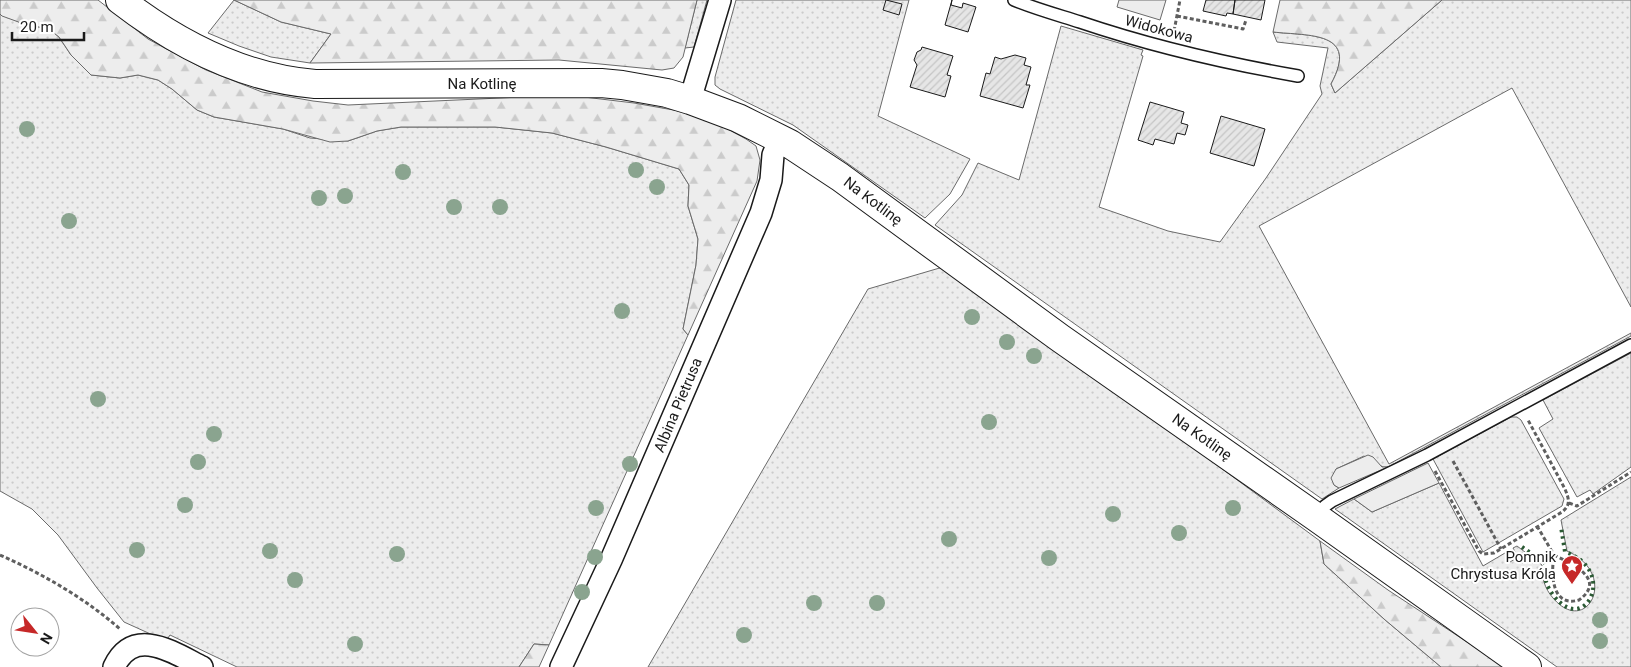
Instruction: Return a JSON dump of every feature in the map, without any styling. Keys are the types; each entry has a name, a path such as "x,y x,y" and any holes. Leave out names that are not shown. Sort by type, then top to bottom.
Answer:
{"street":[{"name":"Na Kotlinę","path":"120,0 164,32 204,53 246,70 295,82 325,84 601,83 658,91 690,100 738,118 780,138 840,177 1060,338 1527,667"},
{"path":"690,100 720,0"},
{"name":"Albina Pietrusa","path":"562,667 611,560 760,213 771,180 773,155 780,138"},
{"path":"114,667 126,652 146,644 159,646 202,667"}],"lane":[{"name":"Widokowa","path":"1014,0 1097,28 1175,50 1246,67 1298,76"},
{"path":"1316,517 1324,506 1332,501 1427,455 1631,345"}],"path":[{"path":"1173,34 1180,0"},
{"path":"1177,16 1243,29 1246,20"},
{"path":"1427,455 1479,551 1483,554 1488,554 1501,549 1567,509 1569,504 1565,489 1520,405"},
{"path":"1445,445 1501,549"},
{"path":"1569,504 1577,506 1631,472"},
{"path":"1537,526 1554,555 1575,565 1585,573 1589,585 1586,593 1579,600 1569,601 1556,591 1552,576 1554,555"},
{"path":"0,556 22,565 65,589 111,621 139,646"}],"green space":[{"path":"0,0 98,0 148,39 206,70 262,92 313,101 348,105 522,97 584,97 679,111 724,127 756,146 760,160 757,181 688,335 683,329 696,265 698,239 688,206 689,185 679,169 552,133 495,127 401,127 377,131 348,141 330,142 283,129 214,117 197,110 158,80 138,75 120,78 91,75 71,55 59,37 49,29 24,24 2,16 0,14"},
{"path":"234,0 281,22 331,34 310,63 271,57 208,33"},
{"path":"234,0 697,0 683,57 674,68 662,70 559,60 310,63 331,34 281,22"},
{"path":"697,0 707,0 694,47 685,48"},
{"path":"736,0 909,0 878,116 970,159 950,194 925,218 793,125 715,85 715,77"},
{"path":"1280,0 1442,0 1335,93 1331,84 1338,67 1339,54 1335,45 1315,36 1273,32"},
{"path":"1442,0 1631,0 1631,307 1512,88 1259,226 1389,464 1631,333 1631,336 1388,467 1383,467 1364,456 1336,469 1334,485 1339,488 1322,499 935,225 962,195 978,163 1019,180 1061,26 1143,50 1141,55 1143,56 1099,207 1168,231 1220,242 1266,178 1322,94 1320,86 1328,48 1277,42 1273,32 1315,36 1335,45 1339,54 1338,67 1331,84 1335,93"},
{"path":"0,14 24,24 49,29 59,37 71,55 91,75 120,78 138,75 158,80 197,110 214,117 283,129 310,138 348,141 377,131 401,127 495,127 552,133 679,169 689,185 688,206 698,239 696,265 683,329 688,335 549,645 534,644 519,667 237,667 170,635 166,641 124,622 58,535 32,509 0,491"},
{"path":"943,267 1076,361 1320,541 1324,564 1384,619 1441,667 648,667 868,289"},
{"path":"1631,353 1631,467 1593,494 1590,490 1577,497 1539,428 1553,419 1543,400"},
{"path":"1511,417 1517,417 1521,420 1564,499 1562,506 1483,552 1433,459"},
{"path":"1631,477 1631,667 1557,667 1335,509 1354,499 1372,512 1439,483 1483,566 1505,553 1510,562 1518,557 1513,548 1517,546 1542,565 1544,583 1553,598 1566,608 1577,611 1586,607 1593,598 1595,587 1592,574 1583,561 1567,551 1561,520"},
{"path":"1320,541 1388,590 1505,667 1441,667 1384,619 1324,564"},
{"path":"534,644 549,645 539,667 519,667"}],"shaded area":[{"path":"1119,0 1166,0 1160,20 1117,7"},
{"path":"1368,455 1373,457 1382,467 1388,467 1339,488 1334,485 1331,478 1336,469"},
{"path":"1428,463 1439,483 1372,512 1354,499"}],"building":[{"path":"886,0 902,4 899,15 883,10"},
{"path":"952,0 951,5 962,8 963,3 976,7 968,32 945,25"},
{"path":"1206,0 1235,0 1233,14 1227,13 1226,16 1203,11"},
{"path":"1235,0 1265,0 1261,20 1233,14"},
{"path":"922,47 953,56 947,75 951,76 945,97 910,87 917,65 914,60 917,52"},
{"path":"1015,55 1026,58 1024,65 1031,67 1026,85 1030,85 1023,108 980,96 986,73 990,74 995,57 1001,59"},
{"path":"1150,102 1184,112 1181,123 1188,125 1185,135 1177,133 1174,144 1155,139 1153,145 1138,140"},
{"path":"1221,116 1265,129 1254,166 1210,153"}],"hedge":[{"path":"1522,547 1545,563 1544,572 1549,588 1554,596 1566,607 1577,609 1586,605 1591,596 1593,584 1590,572 1581,560 1565,552 1561,527"}],"place":[{"name":"Pomnik Chrystusa Króla","path":"1572,585"}]}
